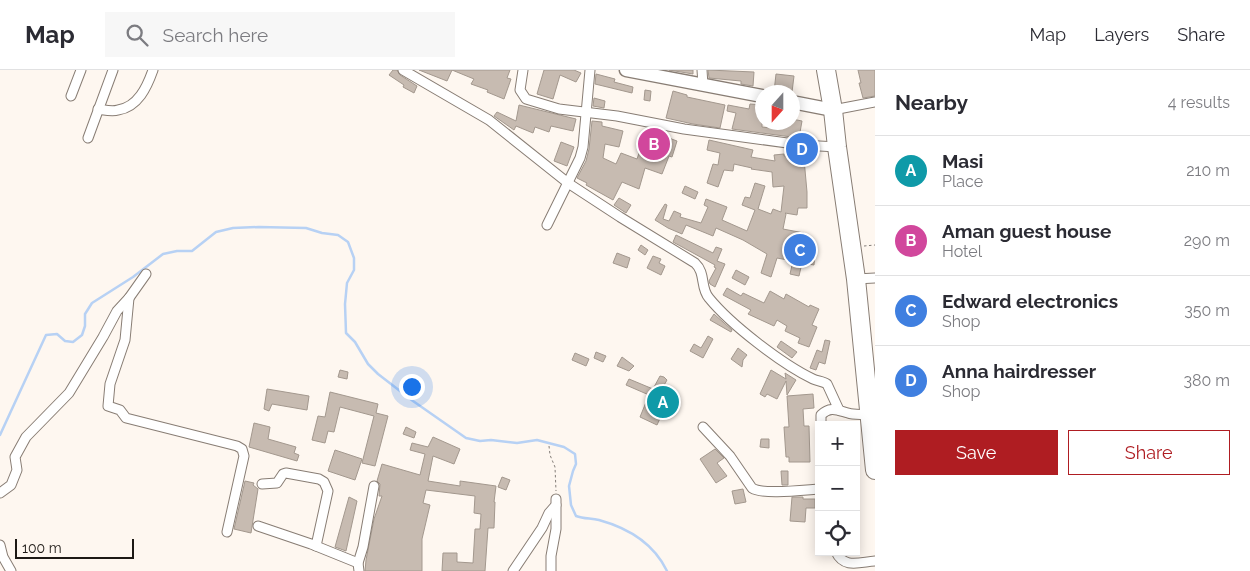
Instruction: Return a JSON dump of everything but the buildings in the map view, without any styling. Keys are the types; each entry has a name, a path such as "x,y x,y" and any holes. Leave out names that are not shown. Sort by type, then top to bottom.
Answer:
{"highway":[{"path":"826,70 869,358 869,415 875,470"}],"street":[{"path":"71,96 81,70"},
{"path":"88,138 113,70"},
{"path":"98,109 117,111 130,107 148,86 153,70"},
{"path":"403,70 489,120 568,183 695,263 701,271 704,289 708,297 746,333 764,347 813,379 827,384 839,410"},
{"path":"523,70 520,90 526,99 559,109 617,116 684,129 802,145 837,147"},
{"path":"547,226 584,147 590,70"},
{"path":"626,70 755,95"},
{"path":"702,70 703,84"},
{"path":"800,104 833,110 875,102"},
{"path":"0,493 12,485 17,470 15,457 26,437 55,409 69,392 113,318 146,274"},
{"path":"856,279 875,278"},
{"path":"129,298 125,340 110,384 108,406 120,410 126,418 229,444 242,450 244,456 227,532"},
{"path":"821,421 823,413 834,409 848,413 869,415"},
{"path":"703,427 730,456 756,491 815,489"},
{"path":"262,484 277,483 283,474 286,473 320,479 324,482 328,491 316,546"},
{"path":"258,526 316,546 358,567 374,486"},
{"path":"513,571 542,528 556,502"},
{"path":"551,571 551,556 556,529 556,502"},
{"path":"0,545 3,557 11,571"},
{"path":"838,556 839,559 847,563 875,561"}],"path":[{"path":"550,446 550,455 555,466 556,502"}],"waterway":[{"path":"0,435 46,335 57,334 65,341 73,342 82,335 85,326 85,314 92,303 133,277 163,254 177,251 192,251 216,232 233,228 306,228 338,235 348,242 354,258 354,270 347,283 345,304 346,333 355,342 368,364 378,374 466,438 480,441 491,440 517,443 537,440 564,447 575,454 576,464 569,486 571,505 576,516 610,523 639,538 662,561 667,571"}],"place":[{"name":"Aman guest house","path":"654,144"},
{"name":"Anna hairdresser","path":"802,149"},
{"name":"Edward electronics","path":"800,250"},
{"name":"Masi","path":"663,402"}]}
